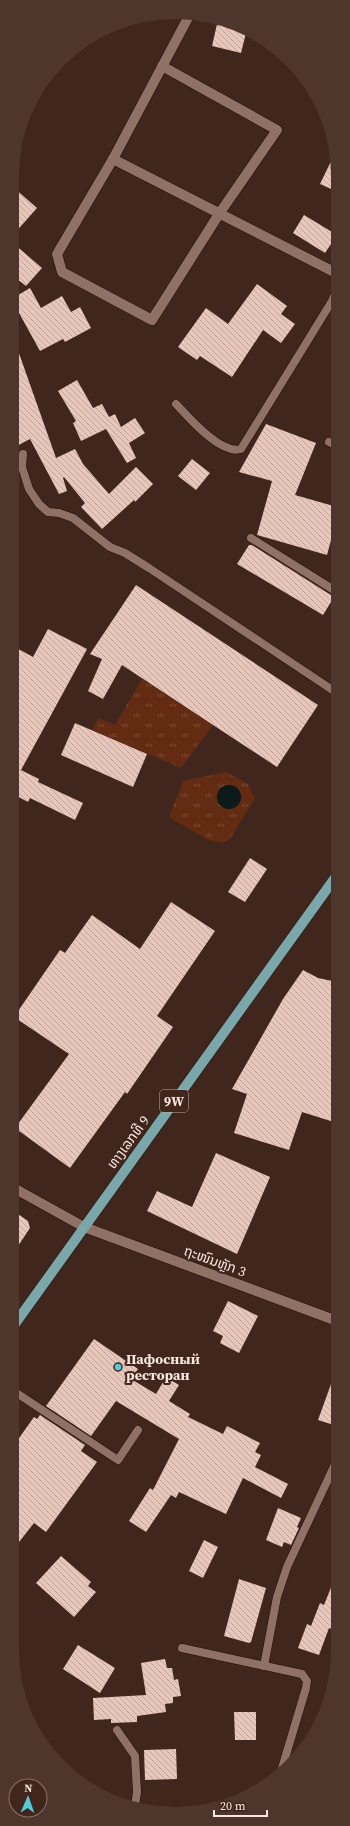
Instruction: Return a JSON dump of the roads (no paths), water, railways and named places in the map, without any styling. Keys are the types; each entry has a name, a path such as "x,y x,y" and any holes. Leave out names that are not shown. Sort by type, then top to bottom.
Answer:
{"main road":[{"name":"ທາງເລກທີ 9","path":"19,1318 331,883"}],"street":[{"path":"162,66 277,130 219,214 152,320 62,272 56,254 113,159 162,66 187,19"},
{"path":"113,159 331,270"},
{"name":"ຖະໜົນຫຼັກ 3","path":"19,1191 84,1226 331,1319"}],"lane":[{"path":"176,404 194,424 227,449 235,451 241,449 331,303"},
{"path":"23,454 22,467 29,489 39,504 48,512 59,513 73,518 110,547 125,553 149,568 331,689"},
{"path":"251,538 331,588"},
{"path":"19,1395 118,1460 138,1430"},
{"path":"264,1666 277,1597 287,1566 331,1473"},
{"path":"182,1648 302,1674 307,1681 306,1688 284,1762"},
{"path":"117,1730 135,1756 137,1792 136,1802"}],"place":[{"name":"Пафосный ресторан","path":"118,1367"}]}
